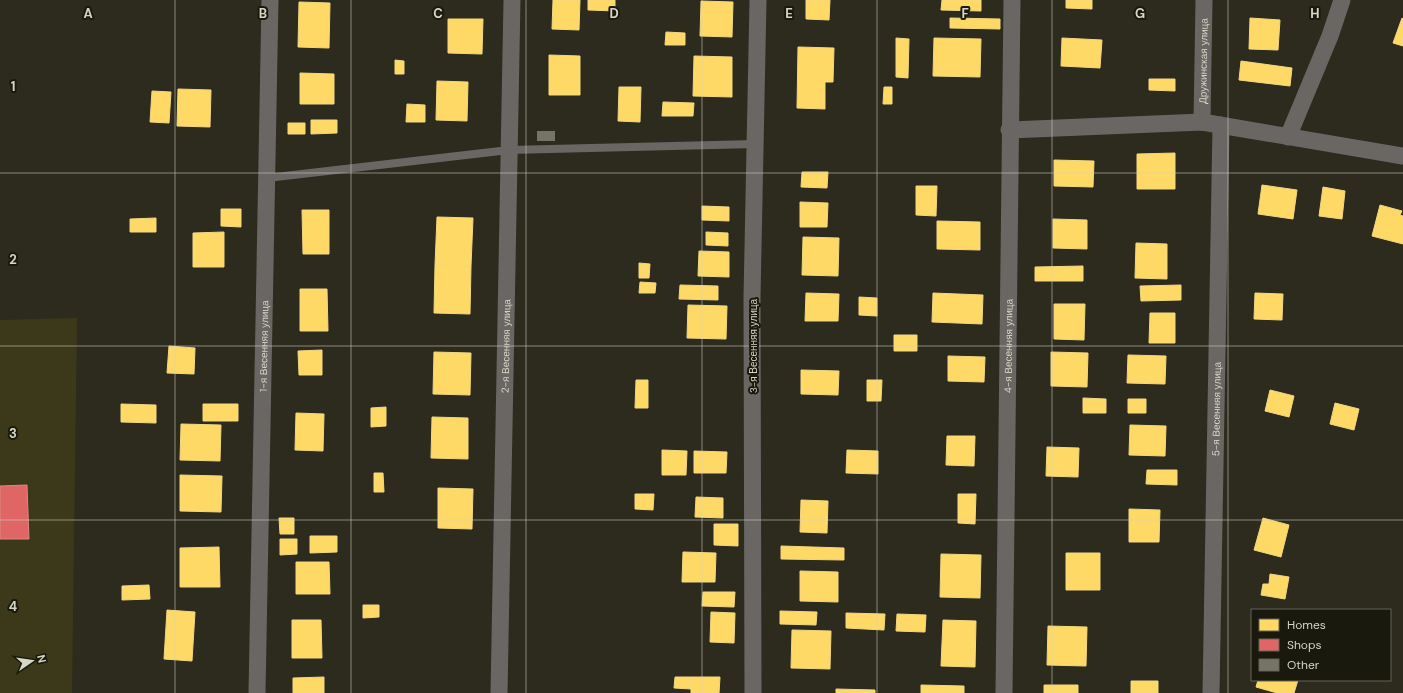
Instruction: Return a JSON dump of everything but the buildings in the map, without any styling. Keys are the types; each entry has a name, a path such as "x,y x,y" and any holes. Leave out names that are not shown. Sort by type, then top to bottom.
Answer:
{"street":[{"name":"1-я Весенняя улица","path":"257,693 270,0"},
{"name":"2-я Весенняя улица","path":"499,693 512,0"},
{"name":"3-я Весенняя улица","path":"753,693 752,297 758,0"},
{"name":"4-я Весенняя улица","path":"1004,693 1009,130 1012,0"},
{"name":"Дружинская улица","path":"1202,122 1204,0"},
{"path":"1288,137 1330,36 1342,0"},
{"path":"1009,130 1202,122 1403,156"},
{"name":"5-я Весенняя улица","path":"1211,693 1221,125"}],"lane":[{"path":"267,178 509,150 755,144"}],"shaded area":[{"path":"77,318 72,693 0,693 0,320"}]}
